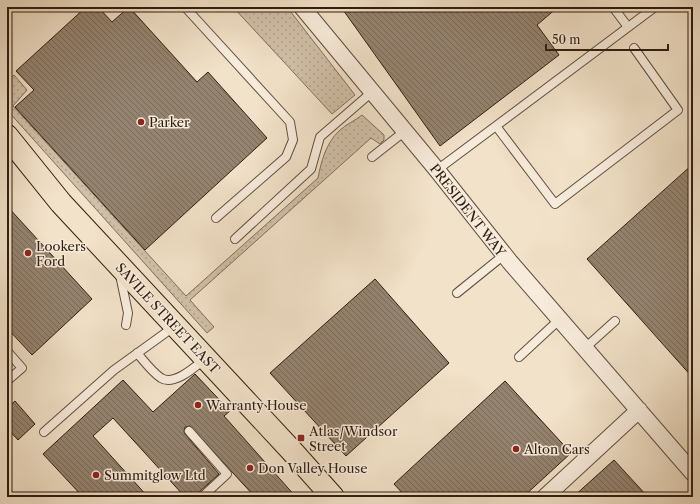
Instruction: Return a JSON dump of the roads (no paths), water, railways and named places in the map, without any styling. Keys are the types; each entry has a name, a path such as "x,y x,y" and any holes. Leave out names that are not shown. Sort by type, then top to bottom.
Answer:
{"main road":[{"name":"SAVILE STREET EAST","path":"7,136 61,203 333,497"}],"street":[{"name":"PRESIDENT WAY","path":"302,7 437,170 504,254 693,473"},
{"path":"544,497 639,410"}],"lane":[{"path":"185,7 290,122 293,140 286,157 216,218"},
{"path":"613,7 628,27"},
{"path":"437,170 655,7"},
{"path":"496,126 555,204 678,110 634,48"},
{"path":"235,239 311,169 320,137 372,92"},
{"path":"372,157 405,131"},
{"path":"457,293 504,254"},
{"path":"117,263 128,314 126,325"},
{"path":"519,357 560,319"},
{"path":"585,348 615,321"},
{"path":"44,432 114,370 176,326"},
{"path":"7,351 22,368 7,381"},
{"path":"137,353 160,378 168,380 180,377 206,358"},
{"path":"189,431 227,474 202,497"}],"place":[{"name":"Parker","path":"141,122"},
{"name":"Lookers Ford","path":"28,253"},
{"name":"Warranty House","path":"198,405"},
{"name":"Atlas/Windsor Street","path":"301,438"},
{"name":"Alton Cars","path":"516,449"},
{"name":"Don Valley House","path":"250,468"},
{"name":"Summitglow Ltd","path":"96,475"}]}
